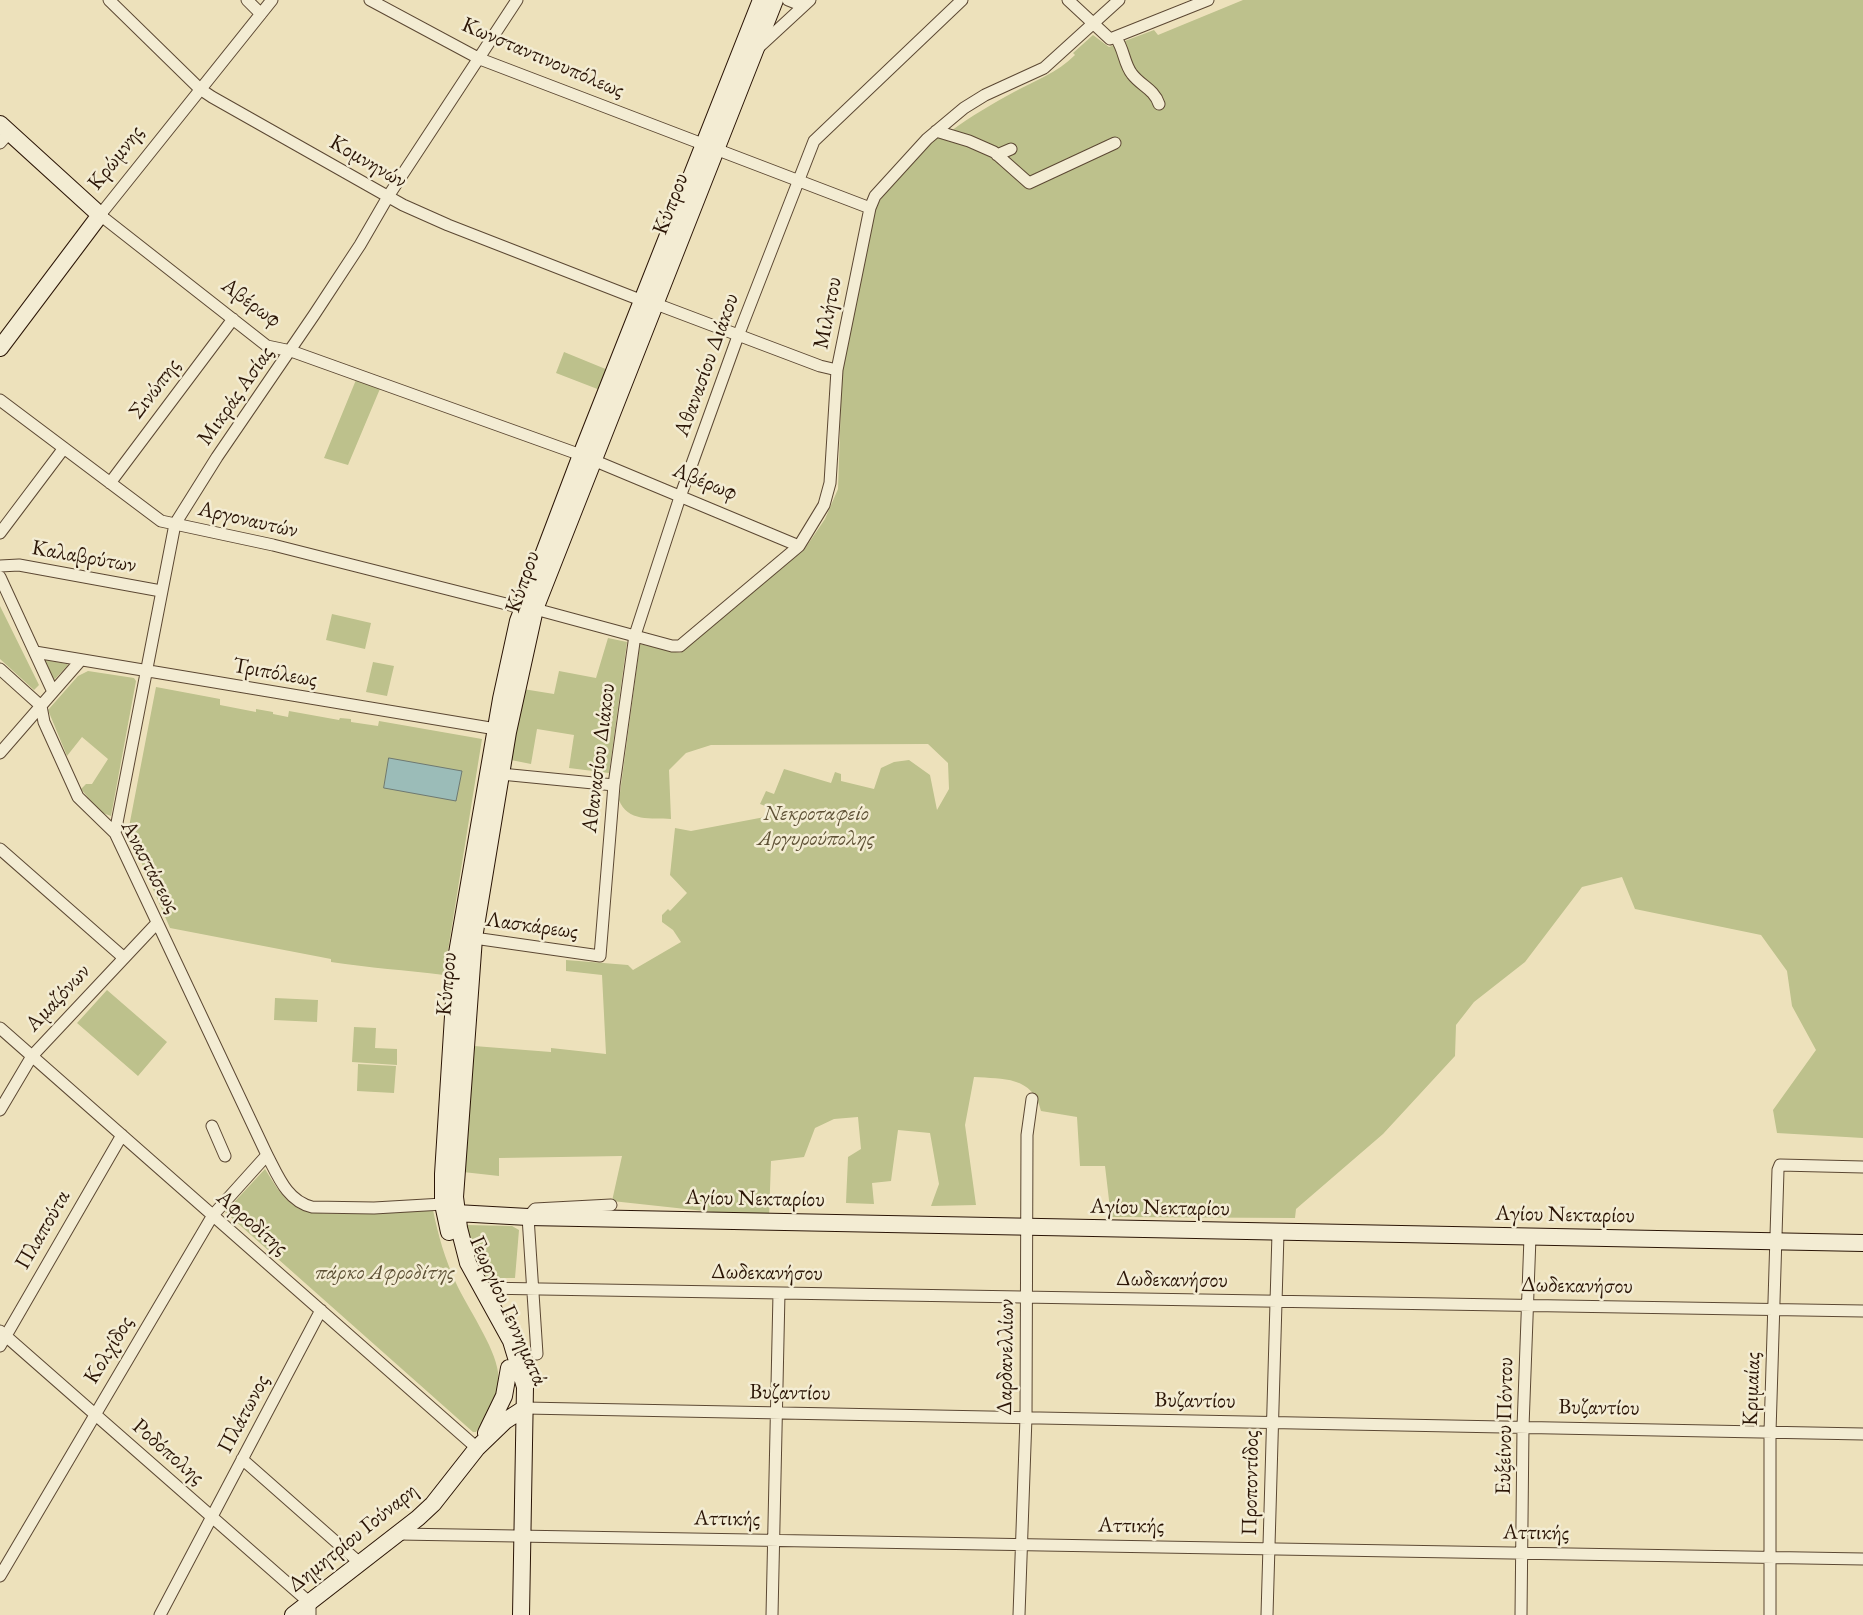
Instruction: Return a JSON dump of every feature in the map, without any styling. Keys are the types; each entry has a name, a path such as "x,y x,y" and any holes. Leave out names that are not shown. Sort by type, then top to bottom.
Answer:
{"main road":[{"name":"Κύπρου","path":"449,1208 455,1173 466,937 501,730 528,609 711,146 761,0"},
{"name":"Κύπρου","path":"711,146 755,51 775,0"},
{"name":"Αβέρωφ","path":"3,133 100,215"},
{"name":"Κρώμνης","path":"0,348 100,215"},
{"name":"Κύπρου","path":"466,937 501,774 501,730"},
{"name":"Αγίου Νεκταρίου","path":"449,1208 528,1217 1863,1243"},
{"name":"Γεωργίου Γεννηματά","path":"449,1208 465,1253 481,1288 511,1341 525,1387 521,1615"},
{"name":"Γεωργίου Γεννηματά","path":"449,1208 458,1264 494,1332 525,1408"},
{"path":"477,1448 504,1396 509,1368"},
{"path":"477,1448 505,1421 525,1408"},
{"name":"Δημητρίου Γούναρη","path":"293,1615 310,1609 433,1504 477,1448"}],"street":[{"name":"Κομνηνών","path":"109,0 200,89 404,205 448,225 738,336 820,366 837,370"},
{"path":"247,0 261,14"},
{"name":"Κρώμνης","path":"100,215 272,0"},
{"name":"Κωνσταντινουπόλεως","path":"370,0 480,59 870,208"},
{"name":"Μικράς Ασίας","path":"115,833 175,524 217,457 291,350 360,245 389,195 517,0"},
{"path":"788,0 806,3"},
{"name":"Αθανασίου Διάκου","path":"600,956 614,785 635,635 680,496 738,336 818,136 962,0"},
{"path":"1068,0 1110,39 1208,0"},
{"name":"Μιλήτου","path":"635,635 672,646 680,646 799,546 820,514 828,493 837,370 870,208 887,181 936,131 985,95 1044,68 1119,0"},
{"path":"755,51 806,3"},
{"path":"1116,38 1124,52 1130,72 1154,92 1159,104"},
{"path":"936,131 976,143 998,155 1029,183 1115,143"},
{"path":"998,155 1011,149"},
{"name":"Αβέρωφ","path":"100,215 267,346 291,350 587,458 799,546"},
{"name":"Σινώπης","path":"110,483 233,319"},
{"name":"Αργοναυτών","path":"0,400 161,521 273,545 635,635"},
{"path":"0,533 64,448"},
{"name":"Καλαβρύτων","path":"0,566 19,565 161,591"},
{"path":"0,577 52,692"},
{"name":"Τριπόλεως","path":"35,652 388,713 501,730"},
{"path":"0,753 81,660"},
{"path":"0,669 41,706"},
{"name":"Αναστάσεως","path":"41,706 44,722 78,797 115,833 267,1155"},
{"path":"501,774 614,785"},
{"path":"0,849 123,957"},
{"name":"Αμαζόνων","path":"0,1110 32,1056 157,923"},
{"name":"Λασκάρεως","path":"466,937 600,956"},
{"name":"Αφροδίτης","path":"0,1028 477,1448"},
{"name":"Δαρδανελλίων","path":"1019,1615 1020,1544 1026,1417 1027,1135 1032,1099"},
{"path":"212,1126 225,1156"},
{"name":"Πλαπούτα","path":"2,1338 122,1135"},
{"name":"Αγίου Νεκταρίου","path":"267,1155 287,1192 302,1204 312,1207 449,1208"},
{"name":"Κολχίδος","path":"0,1576 213,1215 267,1155"},
{"name":"Κριμαίας","path":"1770,1615 1770,1432 1778,1170 1780,1164 1863,1167"},
{"path":"528,1217 535,1209 611,1205"},
{"name":"Γεωργίου Γεννηματά","path":"528,1217 537,1354"},
{"name":"Προποντίδος","path":"1267,1615 1278,1233"},
{"name":"Ευξείνου Πόντου","path":"1521,1615 1523,1427 1530,1237"},
{"name":"Δωδεκανήσου","path":"481,1288 1863,1311"},
{"path":"772,1615 778,1293"},
{"name":"Πλάτωνος","path":"160,1615 321,1310"},
{"name":"Ροδόπολης","path":"2,1338 95,1414 211,1516 310,1609"},
{"name":"Βυζαντίου","path":"525,1408 1863,1434"},
{"path":"242,1460 361,1564"},
{"name":"Αττικής","path":"399,1534 1863,1559"}],"green space":[{"name":"Νεκροταφείο Αργυρούπολης","path":"1243,0 1863,0 1863,1138 1777,1133 1773,1110 1816,1050 1792,1006 1787,971 1761,935 1635,909 1622,877 1582,887 1525,962 1474,1002 1456,1025 1455,1056 1383,1134 1296,1209 1295,1218 1111,1217 1105,1166 1080,1166 1077,1117 1041,1111 1037,1100 1024,1085 1006,1079 974,1077 965,1125 976,1205 931,1206 939,1184 930,1133 898,1130 891,1181 872,1183 874,1204 846,1203 848,1157 861,1149 858,1117 834,1119 815,1128 804,1157 771,1161 769,1218 612,1201 622,1156 499,1158 499,1176 463,1172 474,1046 551,1052 551,1048 606,1054 602,975 566,971 566,960 628,965 633,970 681,942 673,930 662,922 662,915 668,909 670,911 687,893 670,875 675,828 691,831 770,816 770,808 760,804 766,791 774,794 784,769 831,783 835,772 841,774 841,781 874,789 881,768 894,762 909,760 930,775 937,810 949,789 948,763 928,744 711,745 686,753 669,770 671,819 641,817 628,812 619,800 640,644 680,653 804,550 825,519 838,489 842,373 873,213 888,189 907,167 947,127 951,131 1014,92 1054,71 1075,55 1073,53 1093,35 1109,47 1154,30 1158,35"},
{"path":"564,352 608,370 600,390 556,373"},
{"path":"358,375 382,384 348,465 324,458"},
{"path":"0,606 39,685 34,690 0,659"},
{"path":"332,614 371,623 365,649 326,640"},
{"path":"608,638 627,642 609,773 569,768 574,735 537,729 531,764 511,760 523,689 554,694 559,671 596,678"},
{"path":"45,660 67,664 68,665 54,680"},
{"path":"373,662 394,666 387,696 366,692"},
{"path":"88,671 134,678 136,681 111,816 100,812 81,789 86,784 92,784 108,759 82,737 67,756 48,710 78,676"},
{"path":"156,687 220,699 220,705 256,712 256,709 288,717 289,711 339,720 340,718 351,719 351,722 378,726 379,721 482,739 444,975 331,962 331,959 170,928 128,832"},
{"path":"107,990 167,1042 138,1076 77,1023"},
{"path":"275,998 318,1000 317,1022 274,1020"},
{"path":"354,1027 376,1028 375,1048 397,1049 397,1065 352,1062"},
{"path":"358,1064 396,1066 394,1093 357,1091"},
{"name":"πάρκο Αφροδίτης","path":"265,1169 286,1199 296,1207 307,1211 341,1214 433,1210 442,1247 452,1274 492,1351 498,1372 496,1396 476,1432 473,1432 225,1212"},
{"path":"467,1225 512,1226 519,1230 515,1278 485,1278 473,1254"}],"water":[{"path":"389,758 462,771 456,801 384,788"}]}
